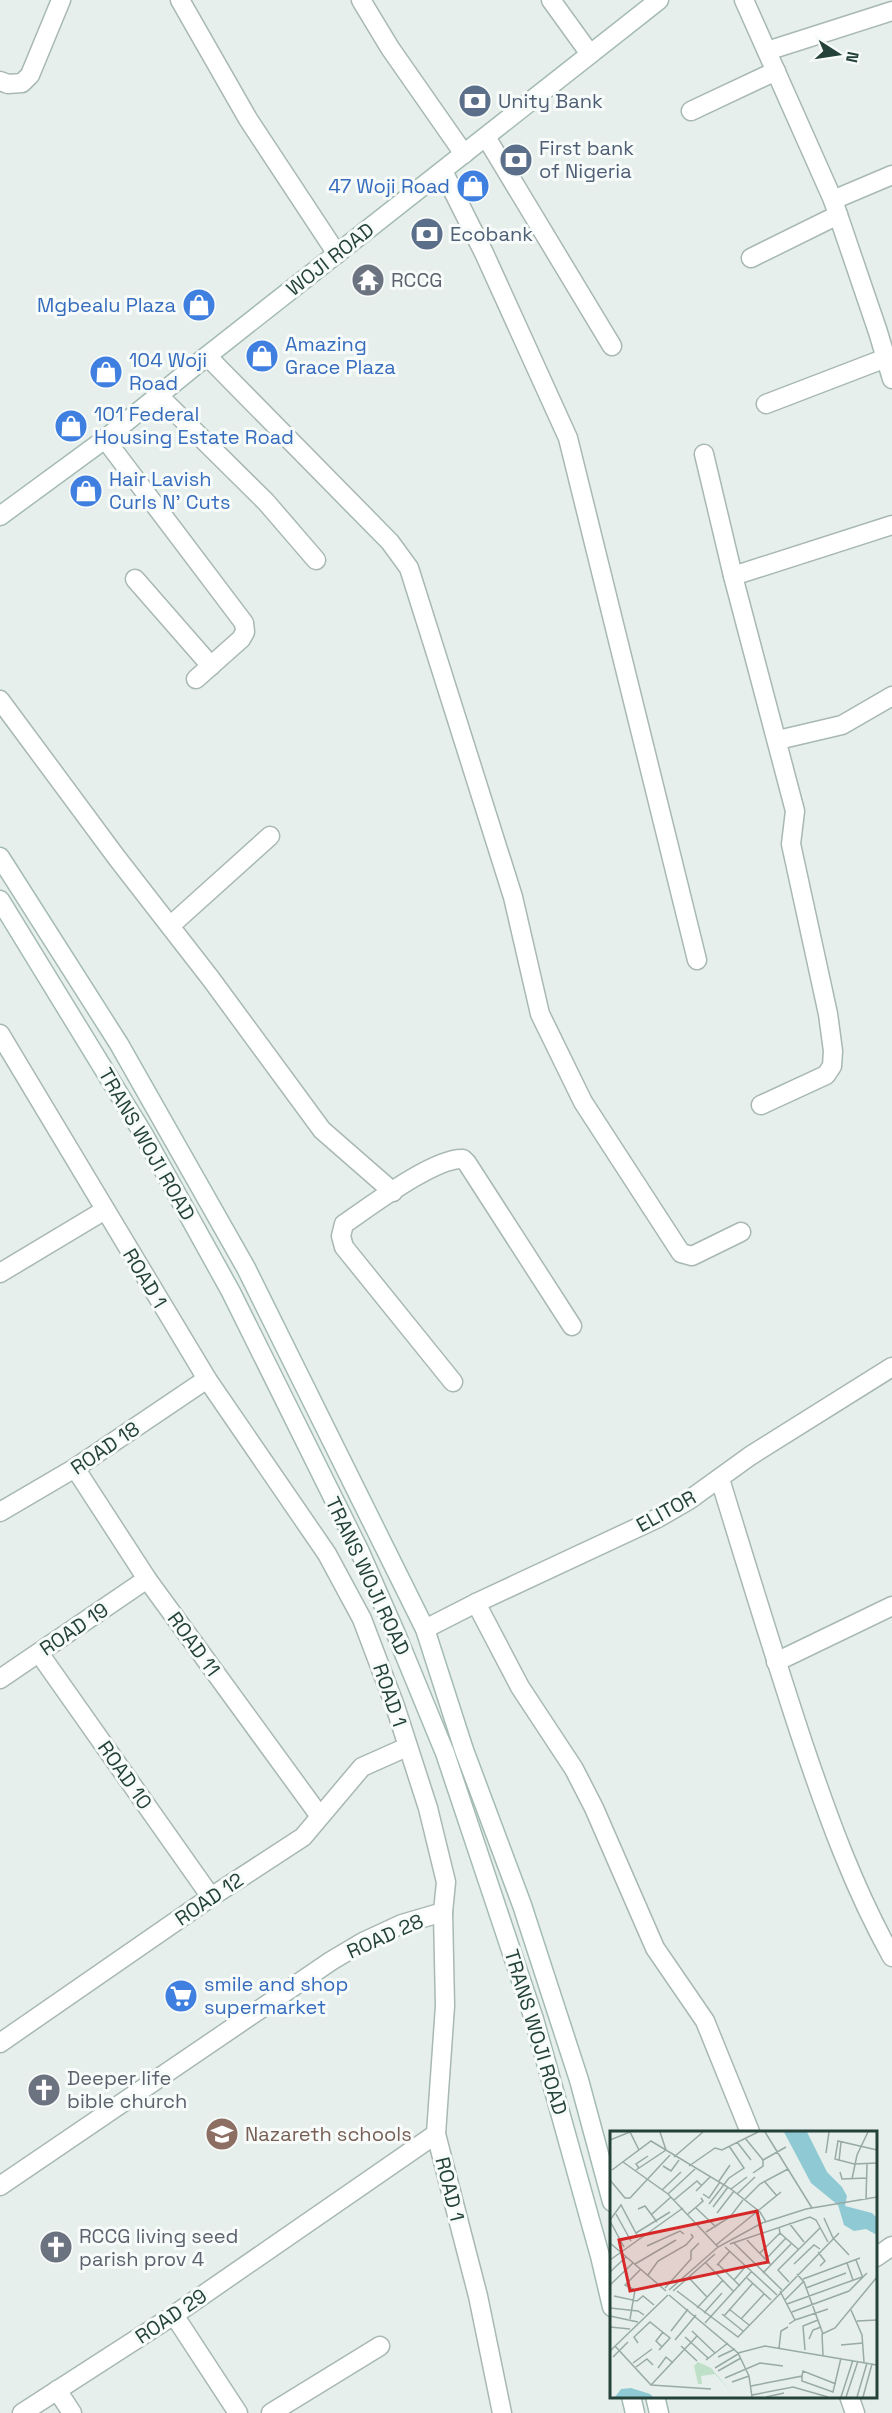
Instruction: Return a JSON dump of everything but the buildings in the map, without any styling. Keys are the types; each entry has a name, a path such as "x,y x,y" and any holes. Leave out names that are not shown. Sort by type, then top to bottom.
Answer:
{"street":[{"path":"0,81 8,84 22,83 30,75 61,0"},
{"path":"180,0 248,118 337,255"},
{"path":"361,0 390,48 464,154"},
{"path":"551,0 590,54"},
{"name":"WOJI ROAD","path":"0,516 105,439 659,0"},
{"path":"744,0 836,208 885,330 886,358 892,379"},
{"path":"767,51 892,11"},
{"path":"691,111 776,71"},
{"path":"486,137 612,346"},
{"path":"443,171 484,254 568,438 697,960"},
{"path":"751,258 892,175"},
{"path":"207,356 390,542 409,568 513,897 540,1014 583,1102 681,1253 692,1256 741,1232"},
{"path":"766,404 886,358"},
{"path":"158,395 266,502 316,560"},
{"path":"105,439 244,623 245,632 241,639 196,679"},
{"path":"704,454 795,811 791,844 828,1014 832,1066 825,1075 761,1105"},
{"path":"734,576 892,525"},
{"path":"135,579 211,666"},
{"path":"778,740 842,725 892,696"},
{"path":"0,700 212,979 322,1130 393,1192"},
{"path":"170,926 270,836"},
{"name":"TRANS WOJI ROAD","path":"0,857 119,1044 246,1268 425,1629 464,1750 522,1905 579,2080 610,2195"},
{"name":"TRANS WOJI ROAD","path":"0,900 144,1135 231,1292 360,1552 396,1634 445,1753 534,2019 610,2298"},
{"name":"ROAD 1","path":"2,1040 207,1379 327,1554 362,1618 395,1706 428,1808 446,1882 443,1912 446,2006 436,2134 478,2296 502,2413"},
{"path":"453,1382 344,1247 341,1236 344,1224 445,1161 463,1159 572,1326"},
{"path":"0,1273 105,1210"},
{"name":"ELITOR","path":"425,1629 658,1518 720,1479 750,1456 892,1367"},
{"name":"ROAD 18","path":"0,1512 75,1468 207,1379"},
{"name":"ROAD 11","path":"75,1468 147,1579 319,1815"},
{"path":"720,1479 776,1662 833,1832 860,1896 892,1957"},
{"name":"ROAD 19","path":"0,1679 147,1579"},
{"path":"476,1603 520,1687 574,1769 594,1808 655,1948 705,2021 749,2131"},
{"path":"776,1662 892,1606"},
{"name":"ROAD 10","path":"39,1653 211,1898"},
{"name":"ROAD 12","path":"2,2037 303,1837 319,1815 362,1767 407,1747"},
{"name":"ROAD 28","path":"0,2186 331,1961 363,1942 402,1924 443,1912"},
{"name":"ROAD 29","path":"22,2413 174,2314 436,2134"},
{"path":"877,2256 892,2246"},
{"path":"174,2314 238,2413"},
{"path":"272,2413 380,2346"},
{"path":"57,2390 72,2413"},
{"path":"631,2398 635,2413"},
{"path":"656,2398 659,2413"},
{"path":"849,2398 855,2413"}],"place":[{"name":"Unity Bank","path":"475,101"},
{"name":"First bank of Nigeria","path":"516,160"},
{"name":"47 Woji Road","path":"473,186"},
{"name":"Ecobank","path":"427,234"},
{"name":"RCCG","path":"368,280"},
{"name":"Mgbealu Plaza","path":"199,305"},
{"name":"Amazing Grace Plaza","path":"262,356"},
{"name":"104 Woji Road","path":"106,372"},
{"name":"101 Federal Housing Estate Road","path":"71,426"},
{"name":"Hair Lavish Curls N' Cuts","path":"86,491"},
{"name":"smile and shop supermarket","path":"181,1996"},
{"name":"Deeper life bible church","path":"44,2090"},
{"name":"Nazareth schools","path":"222,2134"},
{"name":"RCCG living seed parish prov 4","path":"56,2247"}]}
